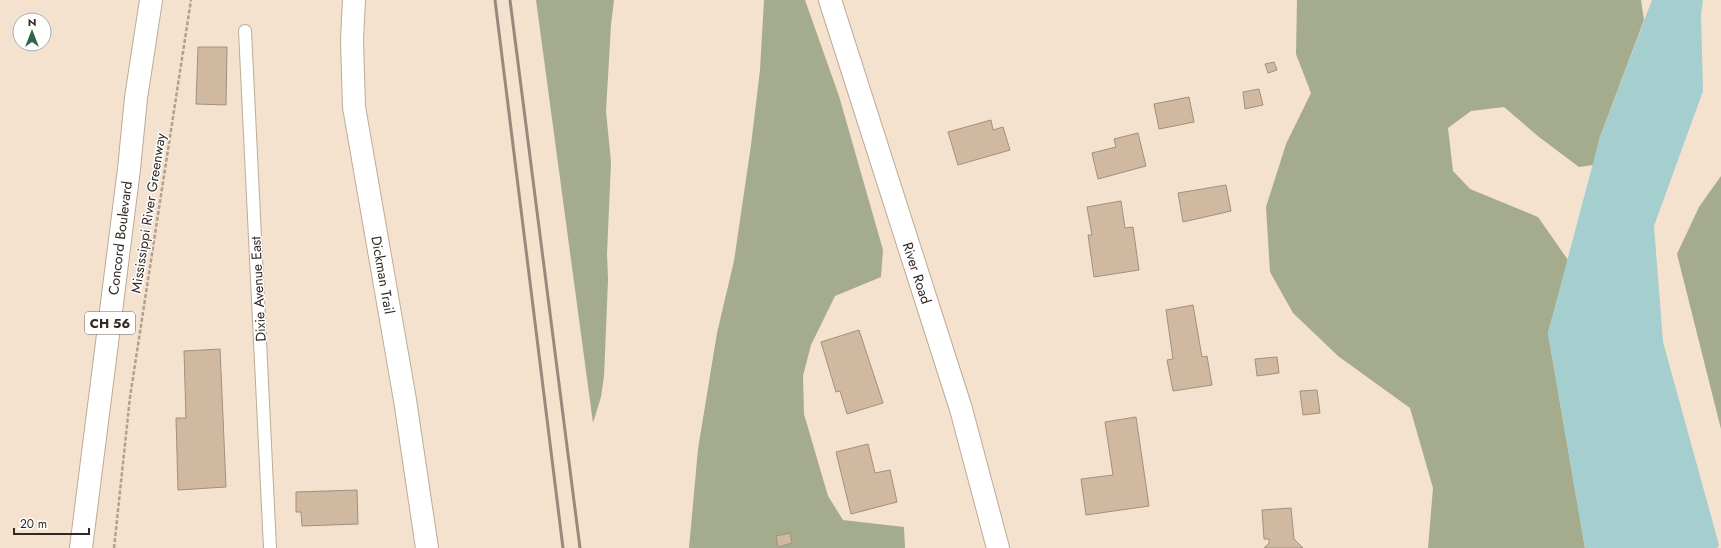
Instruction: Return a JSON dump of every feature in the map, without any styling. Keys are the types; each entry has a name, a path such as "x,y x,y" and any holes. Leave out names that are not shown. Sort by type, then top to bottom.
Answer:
{"street":[{"name":"Concord Boulevard","path":"81,548 129,169 136,98 151,0"},
{"name":"Dickman Trail","path":"354,0 352,46 354,107 405,400 427,548"},
{"name":"River Road","path":"830,0 961,409 998,548"}],"lane":[{"name":"Dixie Avenue East","path":"245,31 270,548"}],"path":[{"name":"Mississippi River Greenway","path":"114,548 130,397 191,0"}],"green space":[{"path":"536,0 614,0 606,111 611,162 604,376 601,397 593,423"},
{"path":"764,0 805,0 839,96 883,250 881,277 835,296 811,345 803,376 804,414 828,496 843,520 904,527 905,548 689,548 698,449 717,333 734,261 751,145 760,70"},
{"path":"1297,0 1641,0 1644,20 1600,137 1593,165 1579,167 1539,137 1504,107 1471,111 1448,128 1453,171 1470,189 1538,217 1568,260 1548,333 1585,548 1428,548 1433,488 1410,408 1338,356 1293,313 1270,272 1266,207 1286,144 1311,93 1296,54"},
{"path":"1721,176 1721,429 1677,254 1699,207"}],"water":[{"path":"1652,0 1703,0 1701,15 1703,91 1654,226 1663,342 1719,545 1717,548 1585,548 1548,333 1600,137"}],"building":[{"path":"198,47 227,47 226,105 196,104"},
{"path":"1274,62 1277,70 1268,73 1265,64"},
{"path":"1259,89 1263,105 1245,109 1243,92"},
{"path":"1189,97 1194,122 1159,129 1154,104"},
{"path":"991,120 993,130 1003,127 1010,150 958,165 948,132"},
{"path":"1138,133 1146,166 1098,179 1092,153 1116,147 1114,139"},
{"path":"1226,185 1231,211 1183,222 1178,193"},
{"path":"1121,201 1125,228 1133,227 1139,270 1094,277 1088,235 1092,235 1087,207"},
{"path":"1193,305 1202,357 1207,356 1212,385 1173,391 1167,360 1173,359 1166,310"},
{"path":"859,330 883,403 847,414 840,391 836,392 821,342"},
{"path":"220,349 226,487 178,490 176,418 186,418 184,351"},
{"path":"1277,357 1279,373 1257,376 1255,359"},
{"path":"1317,390 1320,413 1303,415 1300,391"},
{"path":"1136,417 1149,506 1086,515 1081,479 1113,475 1105,422"},
{"path":"868,444 875,473 890,470 897,502 851,514 836,452"},
{"path":"357,490 358,524 302,526 301,512 296,512 296,492"},
{"path":"1291,508 1294,539 1303,548 1264,548 1269,543 1269,539 1264,539 1262,510"},
{"path":"790,533 792,543 778,547 776,536"}],"railway":[{"path":"495,0 563,548"},
{"path":"510,0 580,548"}]}
